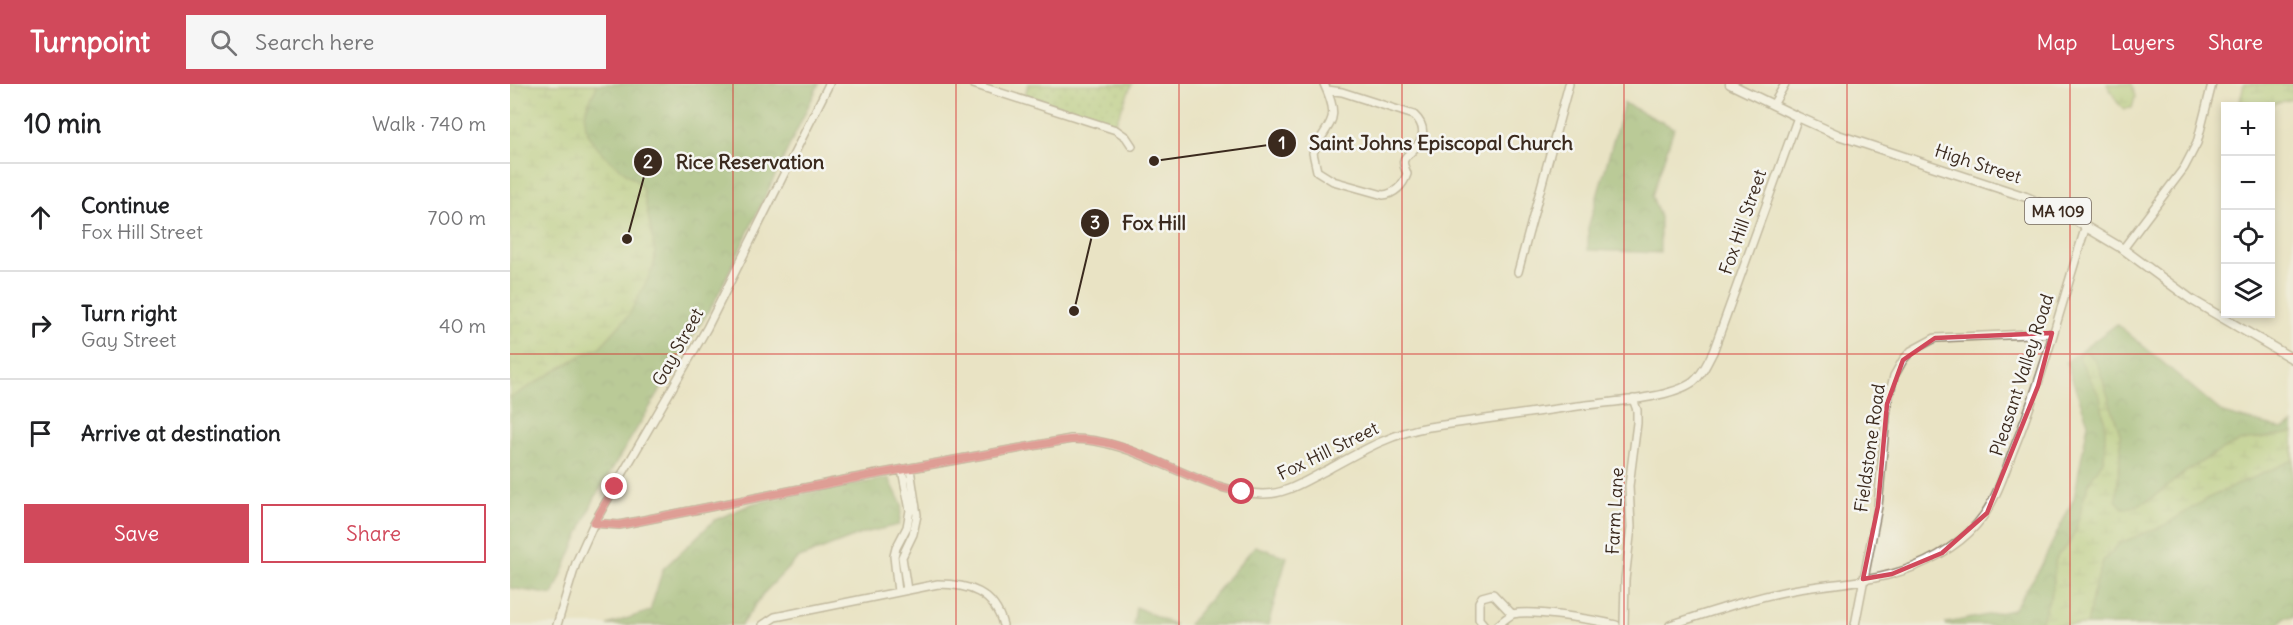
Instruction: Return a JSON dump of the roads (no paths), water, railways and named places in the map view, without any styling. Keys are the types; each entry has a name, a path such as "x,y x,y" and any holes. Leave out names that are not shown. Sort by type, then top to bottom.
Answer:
{"main road":[{"name":"High Street","path":"1730,84 1798,117 1876,148 2026,197 2086,226 2123,249 2192,300 2293,359"}],"street":[{"name":"Gay Street","path":"557,625 566,590 594,523 707,328 829,84"},
{"path":"973,84 1116,130 1126,137 1131,146"},
{"path":"1518,272 1569,84"},
{"path":"1773,105 1785,84"},
{"path":"2123,249 2184,168 2197,142 2212,84"},
{"path":"1325,87 1414,115 1421,121 1424,129 1417,148 1404,159 1407,174 1404,181 1390,194 1383,195 1333,181 1317,171 1313,153 1328,129 1333,114 1325,87"},
{"name":"Fox Hill Street","path":"594,523 619,525 1060,441 1089,439 1108,443 1208,483 1242,492 1263,494 1294,487 1367,449 1411,430 1633,399 1682,387 1701,375 1713,352 1798,117"},
{"name":"Pleasant Valley Road","path":"1670,625 1765,596 1892,574 1942,553 1962,539 1987,513 1994,501 2038,386 2052,333 2086,226"},
{"name":"Fieldstone Road","path":"1855,625 1878,506 1887,404 1894,376 1903,360 1911,351 1935,338 2052,333"},
{"name":"Farm Lane","path":"1624,625 1625,580 1631,527 1629,486 1637,423 1637,410 1633,399"},
{"path":"907,590 902,557 913,534 916,515 910,469"},
{"path":"898,592 894,556 907,527 910,510 902,470"},
{"path":"763,625 775,617 938,584 956,584 969,587 994,605 1003,625"},
{"path":"1484,625 1479,619 1479,602 1487,595 1493,594 1512,614"},
{"path":"1498,625 1512,614 1534,613 1596,620 1616,625"}],"place":[{"name":"Saint Johns Episcopal Church","path":"1154,161"},
{"name":"Rice Reservation","path":"627,239"},
{"name":"Fox Hill","path":"1074,311"}]}
